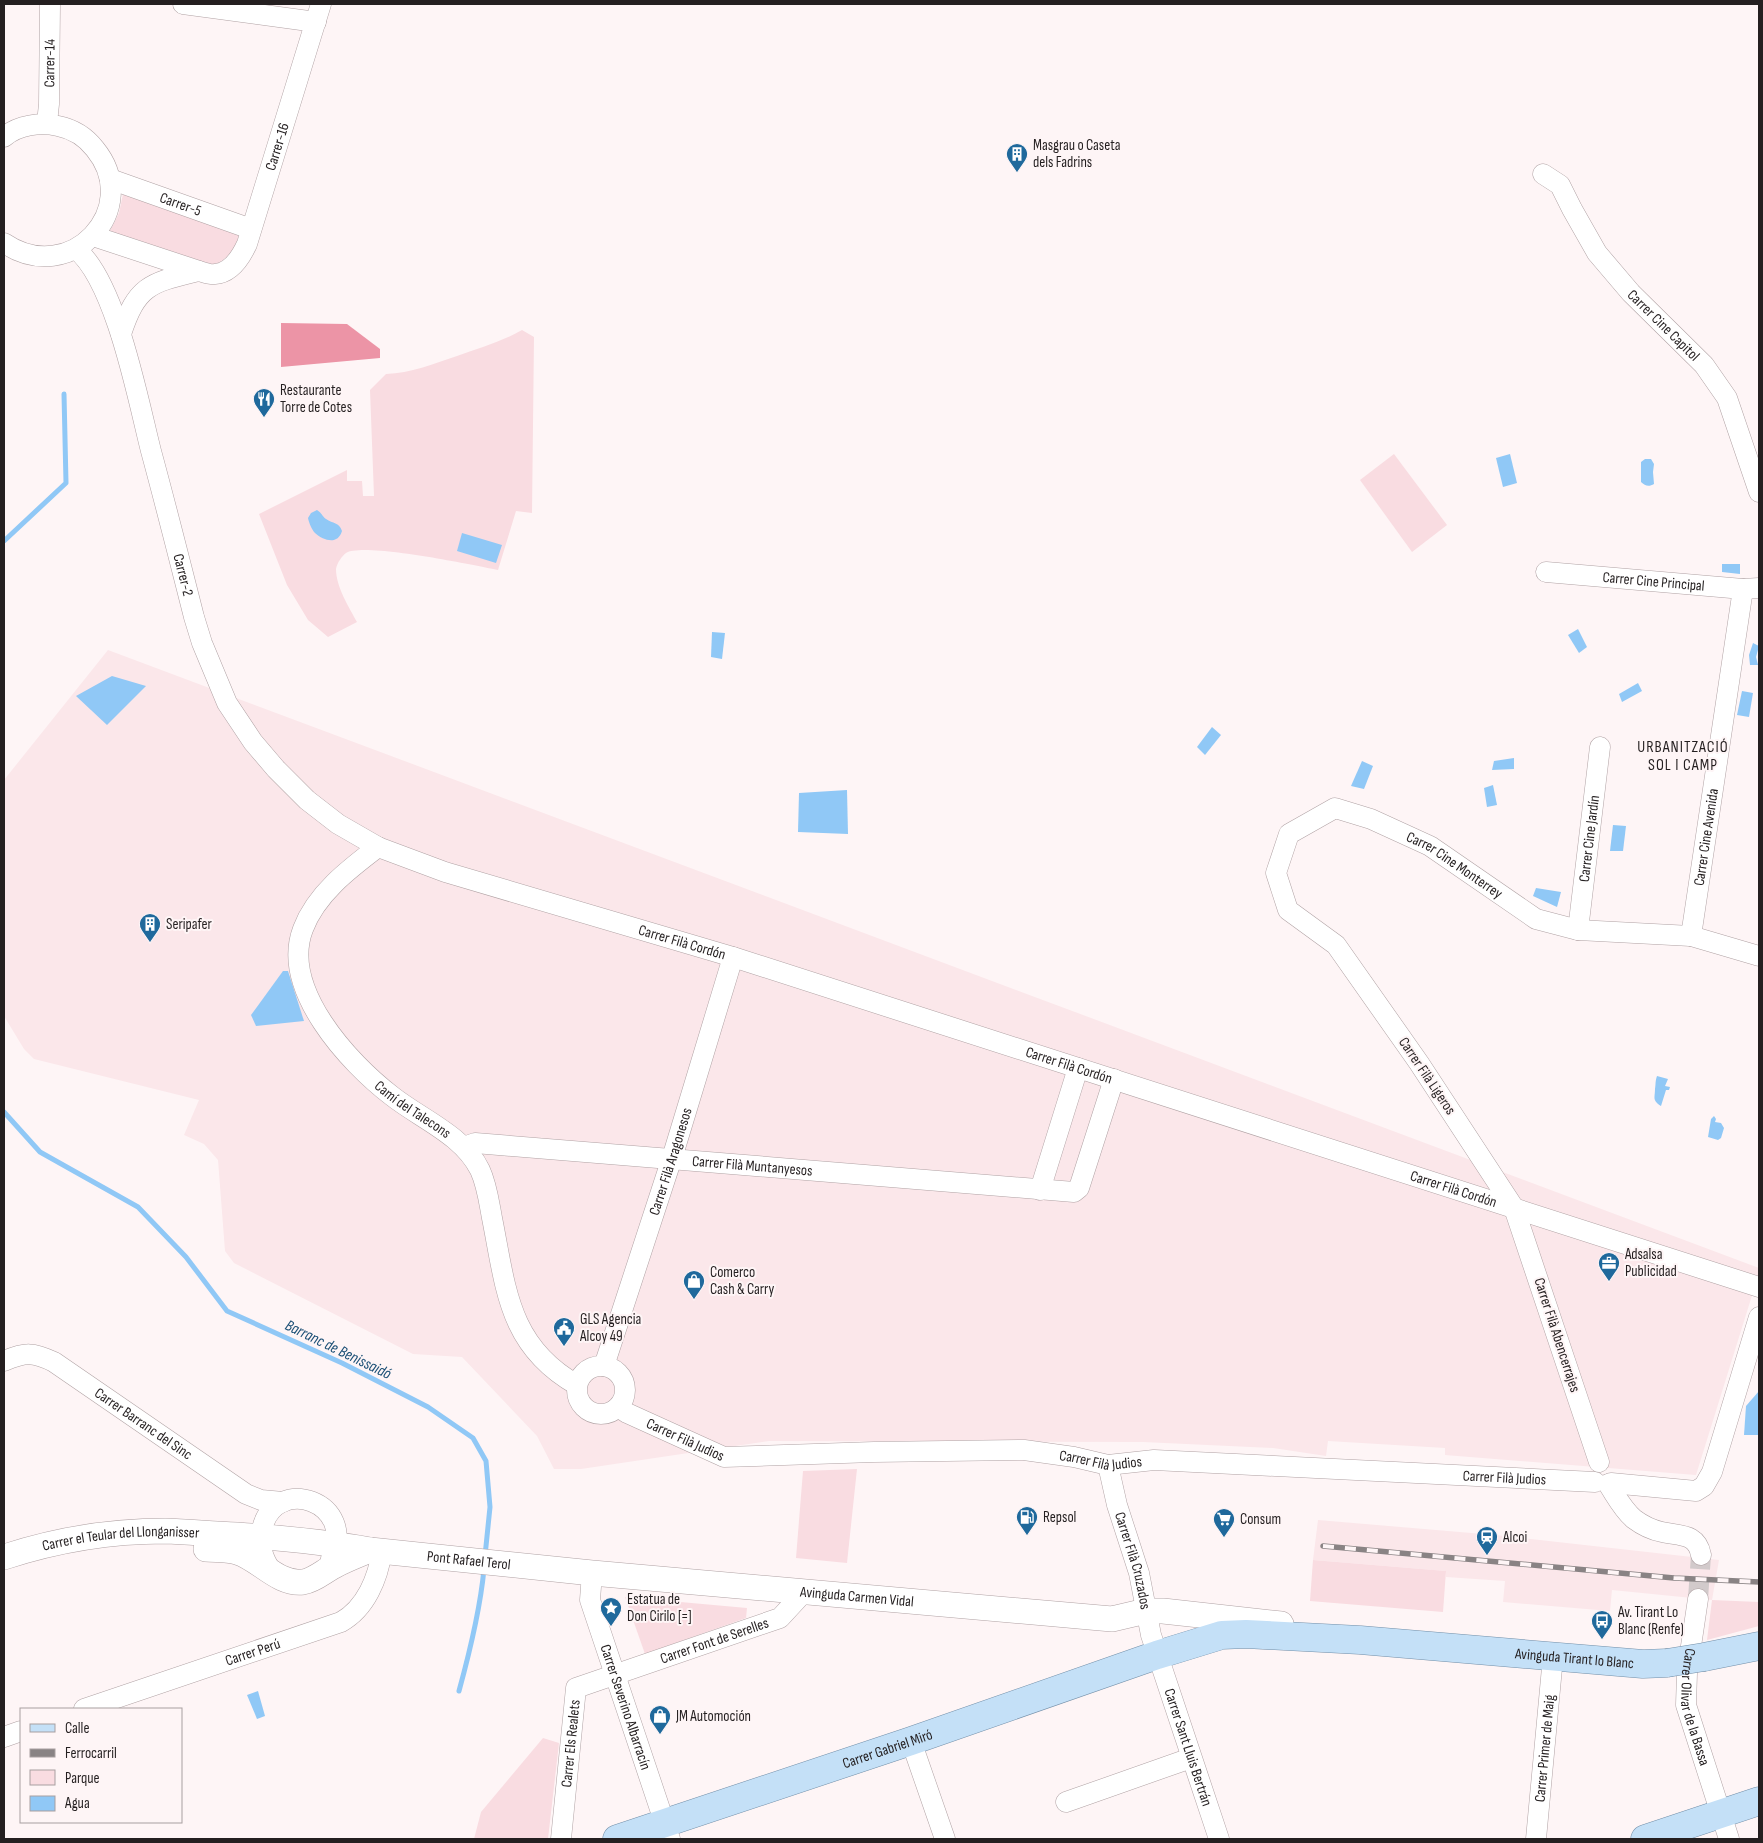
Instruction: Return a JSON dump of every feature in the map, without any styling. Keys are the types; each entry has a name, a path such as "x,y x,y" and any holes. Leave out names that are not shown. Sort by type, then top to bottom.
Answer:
{"main road":[{"name":"Avinguda Tirant lo Blanc","path":"1157,1655 1213,1637 1231,1634 1389,1643 1643,1664 1667,1663 1759,1646"},
{"name":"Carrer Gabriel Miró","path":"617,1839 667,1831 911,1741 1157,1655"},
{"path":"1645,1839 1759,1800"}],"street":[{"name":"Carrer-14","path":"47,123 49,104 50,4"},
{"path":"183,4 318,13"},
{"name":"Carrer-16","path":"121,334 130,309 139,295 156,283 228,269 244,251 318,13"},
{"path":"4,137 26,126 47,123 69,128 88,140 103,158 110,179 110,199 105,219 93,236 76,249 56,256 35,256 16,250 4,242"},
{"name":"Carrer Cine Capitol","path":"1543,174 1560,185 1597,253 1631,293 1704,364 1727,398 1759,492"},
{"name":"Carrer-5","path":"110,179 251,228"},
{"path":"93,236 206,273"},
{"name":"Carrer-2","path":"76,249 83,255 102,286 121,334 194,618 205,651 228,703 253,742 276,769 307,800 338,824 378,847"},
{"name":"Carrer Cine Principal","path":"1546,572 1751,589"},
{"name":"Carrer Cine Avenida","path":"1691,936 1751,589"},
{"name":"Carrer Cine Jardín","path":"1578,930 1600,747"},
{"name":"Carrer Cine Monterrey","path":"1336,945 1288,910 1276,873 1289,834 1335,808 1372,819 1430,846 1536,919 1578,930 1691,936 1759,956"},
{"name":"Carrer Filà Cordón","path":"378,847 445,872 733,956 1759,1287"},
{"name":"Camí del Talecons","path":"378,847 336,882 317,903 310,914 299,943 298,961 310,1000 324,1024 350,1058 394,1097 464,1147 480,1170 484,1181 506,1291 518,1325 540,1359 560,1376 577,1385"},
{"name":"Carrer Filà Ligeros","path":"1336,945 1419,1063 1514,1208"},
{"name":"Carrer Filà Aragonesos","path":"604,1366 672,1158 733,956"},
{"path":"1040,1190 1078,1068"},
{"name":"Carrer Filà Muntanyesos","path":"464,1147 475,1143 1074,1192 1079,1188 1114,1080"},
{"name":"Carrer Filà Abencerrajes","path":"1514,1208 1599,1462 1606,1461 1614,1467 1615,1477 1605,1483"},
{"name":"Carrer Filà Judios","path":"618,1407 627,1413 724,1457 1024,1450 1074,1456 1108,1465 1154,1460 1605,1483 1696,1491 1704,1486 1712,1472 1759,1317"},
{"name":"Carrer Barranc del Sinc","path":"4,1361 18,1356 36,1354 54,1362 246,1494 279,1505"},
{"path":"597,1366 604,1366 617,1372 624,1384 625,1392 623,1400 618,1407 606,1414 593,1413 582,1405 576,1392 577,1385 584,1372 597,1366"},
{"name":"Carrer Filà Cruzados","path":"1108,1465 1118,1506 1139,1573 1157,1655"},
{"path":"1605,1483 1633,1518 1654,1530 1687,1536 1698,1545 1701,1555"},
{"path":"272,1572 260,1547 249,1536 279,1505 295,1499 307,1499 318,1503 328,1511 337,1532 336,1544 328,1564 321,1574"},
{"path":"332,1518 376,1550"},
{"name":"Carrer el Teular del Llonganisser","path":"4,1557 58,1542 112,1534 164,1532 249,1536 336,1544 376,1550"},
{"name":"Carrer el Teular del Llonganisser","path":"4,1575 38,1564 88,1554 126,1549 160,1548 230,1551 248,1557 281,1578 291,1582 302,1582 312,1580 342,1562 376,1550"},
{"name":"Pont Rafael Terol","path":"376,1550 567,1570"},
{"name":"Carrer Perú","path":"87,1708 341,1622 354,1613 378,1573 376,1550"},
{"name":"Avinguda Carmen Vidal","path":"567,1570 1074,1614 1112,1619 1146,1611"},
{"name":"Carrer Severino Albarracín","path":"592,1573 590,1600 667,1831"},
{"name":"Carrer Font de Serelles","path":"615,1675 780,1618 804,1592"},
{"name":"Carrer Olivar de la Bassa","path":"1698,1598 1687,1673 1686,1705 1729,1839"},
{"name":"Avinguda Tirant lo Blanc","path":"1146,1611 1178,1612 1273,1624 1355,1630 1389,1643"},
{"name":"Carrer Sant Lluis Bertrán","path":"1157,1655 1190,1758 1219,1839"},
{"name":"Carrer Primer de Maig","path":"1536,1839 1553,1657"},
{"name":"Carrer Els Realets","path":"561,1839 576,1688 615,1675"},
{"path":"4,1737 20,1731"},
{"path":"911,1741 945,1839"},
{"path":"1066,1802 1190,1758"}],"shaded area":[{"path":"281,323 347,324 380,349 380,358 281,367"},
{"path":"108,650 1759,1268 1696,1475 1445,1455 1445,1448 1328,1441 1326,1456 1273,1448 1143,1442 769,1441 581,1469 554,1469 537,1436 462,1357 413,1354 234,1263 225,1251 218,1160 204,1144 184,1135 199,1100 34,1059 24,1049 4,1016 4,780"},
{"path":"1318,1520 1495,1535 1719,1560 1712,1600 1612,1590 1610,1611 1503,1602 1505,1581 1446,1577 1446,1571 1313,1560"}],"green space":[{"path":"123,194 241,235 239,247 214,267 109,233 119,213"},
{"path":"522,330 534,337 532,513 516,511 498,570 395,552 357,550 346,553 337,564 338,583 357,622 328,637 308,620 287,585 259,514 347,470 347,481 362,481 363,496 374,496 370,390 386,374 404,372 431,365 506,338"},
{"path":"1394,454 1447,525 1412,552 1360,480"},
{"path":"857,1469 847,1563 796,1558 803,1471"},
{"path":"1313,1560 1446,1571 1443,1612 1310,1601"},
{"path":"625,1597 747,1608 746,1618 645,1654"},
{"path":"1712,1600 1759,1602 1759,1626 1707,1640"},
{"path":"543,1738 559,1743 548,1839 474,1839 481,1812"}],"water":[{"path":"1510,454 1517,483 1503,487 1496,458"},
{"path":"1645,459 1651,459 1654,464 1654,484 1650,486 1641,482 1641,462"},
{"path":"317,510 326,519 341,528 340,535 334,540 326,540 314,532 308,518 311,513"},
{"path":"462,533 502,545 496,563 457,551"},
{"path":"1722,564 1740,564 1740,574 1722,572"},
{"path":"1578,629 1587,647 1579,653 1568,635"},
{"path":"712,632 725,633 722,659 711,657"},
{"path":"1753,643 1759,646 1756,657 1758,665 1750,665 1749,655"},
{"path":"112,676 146,686 107,725 76,696"},
{"path":"1638,683 1642,691 1622,702 1619,694"},
{"path":"1742,691 1753,693 1749,717 1737,715"},
{"path":"1212,727 1221,735 1205,755 1197,747"},
{"path":"1514,758 1514,769 1492,770 1494,761"},
{"path":"1362,761 1373,766 1364,789 1351,786"},
{"path":"1493,785 1497,805 1487,807 1484,788"},
{"path":"847,790 848,834 798,832 799,793"},
{"path":"1613,825 1626,826 1623,851 1610,851"},
{"path":"1536,888 1561,892 1557,907 1533,896"},
{"path":"283,971 288,971 304,1021 256,1026 251,1015"},
{"path":"1657,1076 1668,1079 1665,1086 1670,1087 1669,1090 1666,1090 1661,1106 1655,1099"},
{"path":"1714,1116 1715,1122 1721,1123 1724,1128 1721,1138 1718,1140 1708,1137 1711,1119"},
{"path":"1759,1391 1759,1435 1744,1435 1746,1406"},
{"path":"258,1691 265,1716 257,1719 247,1695"}],"waterway":[{"path":"4,541 66,483 64,394"},
{"name":"Barranc de Benissaidó","path":"4,1112 40,1152 138,1207 186,1257 227,1311 342,1363 428,1407 473,1438 486,1461 490,1507 485,1556"},
{"name":"Barranc de Benissaidó","path":"459,1691 474,1631 484,1569"}],"tunnel":[{"path":"1698,1599 1701,1555"}],"railway":[{"path":"1323,1546 1674,1578 1759,1582"}],"place":[{"name":"Masgrau o Caseta dels Fadrins","path":"1017,173"},
{"name":"Restaurante Torre de Cotes","path":"264,418"},
{"name":"Seripafer","path":"150,943"},
{"name":"Adsalsa Publicidad","path":"1609,1282"},
{"name":"Comerco Cash & Carry","path":"694,1300"},
{"name":"GLS Agencia Alcoy 49","path":"564,1347"},
{"name":"Repsol","path":"1027,1536"},
{"name":"Consum","path":"1224,1538"},
{"name":"Alcoi","path":"1487,1556"},
{"name":"Estatua de Don Cirilo [=]","path":"611,1627"},
{"name":"Av. Tirant Lo Blanc (Renfe)","path":"1602,1640"},
{"name":"JM Automoción","path":"660,1735"}],"district":[{"name":"URBANITZACIÓ SOL I CAMP","path":"1683,756"}]}
